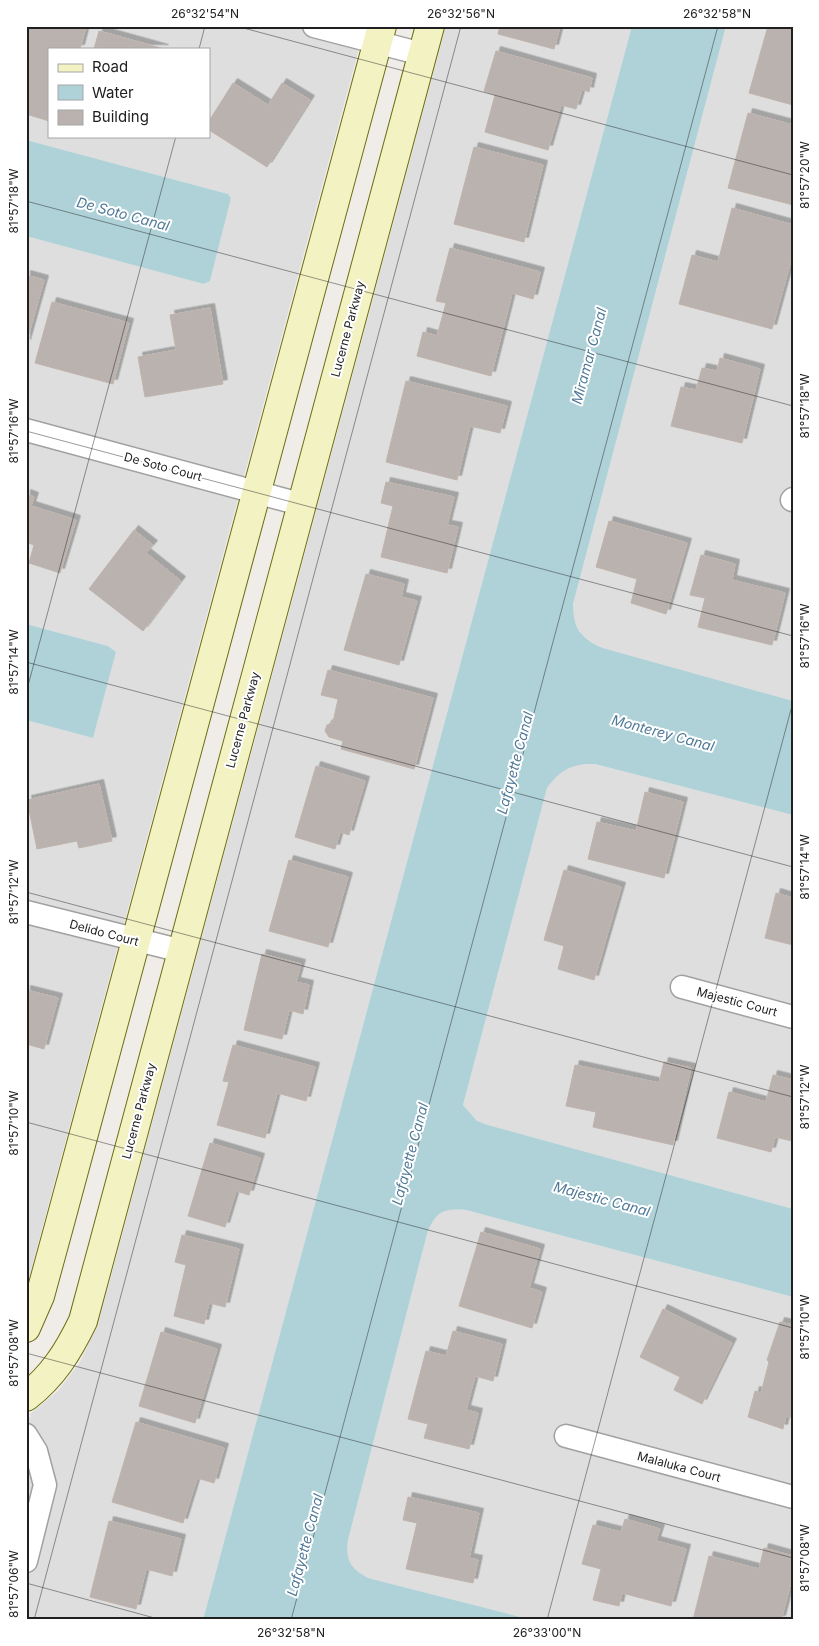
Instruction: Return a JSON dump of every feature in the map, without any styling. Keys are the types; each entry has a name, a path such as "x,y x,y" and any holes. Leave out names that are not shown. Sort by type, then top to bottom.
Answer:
{"street":[{"path":"314,26 379,35 422,54"},
{"name":"Lucerne Parkway","path":"26,1397 45,1382 67,1354 83,1321 300,504 430,26"},
{"path":"26,1328 40,1296 379,35"},
{"name":"De Soto Court","path":"26,430 300,504"},
{"name":"Delido Court","path":"26,912 135,941 182,951"},
{"name":"Majestic Court","path":"682,987 793,1017"},
{"path":"26,1435 36,1451 45,1485 26,1561"},
{"name":"Malaluka Court","path":"566,1436 793,1497"}],"shaded area":[{"path":"26,26 365,26 26,1288 26,720 93,738 116,652 108,646 26,624 26,236 205,284 210,281 231,198 228,194 26,140"},
{"path":"446,26 632,26 203,1620 26,1620 26,1419 31,1417 30,1414 58,1391 80,1362 98,1325"},
{"path":"726,26 793,26 793,701 603,648 583,638 573,618 573,604"},
{"path":"581,763 595,764 793,815 793,1209 488,1125 477,1121 463,1105 547,788 555,776 567,767"},
{"path":"452,1209 466,1210 793,1297 793,1620 532,1620 368,1578 357,1573 348,1562 346,1552 348,1540 427,1234 432,1220 440,1213"}],"water":[{"path":"632,26 726,26 573,604 573,612 580,632 595,645 793,701 793,815 595,764 573,766 562,772 547,788 463,1105 477,1121 488,1125 793,1209 793,1297 466,1210 451,1210 441,1213 433,1221 427,1234 348,1540 348,1558 357,1571 368,1578 532,1620 203,1620"},
{"name":"De Soto Canal","path":"26,140 228,194 231,198 210,281 204,284 26,236"},
{"path":"26,624 108,646 116,652 93,738 26,720"}],"building":[{"path":"39,26 86,26 80,48 48,48 48,121 26,114 26,27 38,30"},
{"path":"500,26 560,26 554,49 498,34"},
{"path":"768,26 793,26 793,105 749,93"},
{"path":"99,31 160,48 94,48"},
{"path":"496,51 592,78 589,92 582,89 576,109 561,105 548,150 485,132 495,95 484,91"},
{"path":"233,83 268,105 282,83 310,100 267,167 210,131 210,119"},
{"path":"748,113 793,125 793,205 728,188"},
{"path":"474,147 543,165 524,242 454,224"},
{"path":"732,208 793,225 793,253 772,329 679,304 692,255 718,262"},
{"path":"450,248 540,272 533,299 512,293 491,376 417,356 423,332 437,336 446,303 436,301"},
{"path":"26,275 44,280 26,344"},
{"path":"52,302 129,323 113,384 35,363"},
{"path":"210,308 223,384 145,397 138,357 176,350 170,315"},
{"path":"720,358 760,369 742,443 671,426 681,387 696,390 702,368 717,371"},
{"path":"406,381 507,406 500,433 470,426 457,480 386,462"},
{"path":"386,482 454,497 447,525 458,527 447,573 381,557 393,506 381,503"},
{"path":"26,494 34,497 31,506 76,520 60,573 29,563 34,545 26,542"},
{"path":"609,521 687,543 666,614 631,603 637,579 596,567"},
{"path":"134,530 153,545 146,553 181,581 143,631 89,589"},
{"path":"701,555 735,564 732,580 785,593 772,645 698,627 705,598 690,595"},
{"path":"366,574 404,584 401,597 417,601 399,665 344,650"},
{"path":"328,670 433,698 414,769 341,749 343,741 329,737 325,731 327,725 333,722 338,699 321,695"},
{"path":"316,766 365,781 349,835 340,832 335,849 295,837"},
{"path":"99,784 112,841 79,848 77,841 37,849 27,800"},
{"path":"645,792 683,802 664,878 588,859 597,822 636,831"},
{"path":"289,860 348,877 328,947 269,931"},
{"path":"564,870 621,887 594,980 558,969 564,946 544,940"},
{"path":"776,893 793,898 793,945 765,938"},
{"path":"262,954 301,964 296,982 309,985 303,1014 289,1010 282,1039 244,1030"},
{"path":"26,990 58,998 44,1049 26,1044"},
{"path":"233,1045 315,1067 306,1101 277,1093 265,1138 217,1125 229,1082 223,1081"},
{"path":"664,1062 691,1068 673,1145 593,1127 596,1112 566,1106 575,1065 659,1083"},
{"path":"773,1075 793,1080 792,1141 775,1137 771,1152 717,1138 729,1092 766,1102"},
{"path":"210,1143 260,1158 249,1195 236,1191 225,1227 188,1216"},
{"path":"481,1232 540,1249 529,1288 542,1292 532,1328 459,1306"},
{"path":"182,1235 239,1249 225,1307 209,1303 204,1324 174,1316 186,1265 175,1262"},
{"path":"663,1309 732,1343 702,1404 674,1390 680,1377 640,1357"},
{"path":"780,1322 793,1325 793,1418 786,1416 783,1429 748,1417 755,1391 761,1393 769,1362 767,1360"},
{"path":"453,1331 502,1344 493,1381 475,1376 466,1410 478,1413 469,1449 424,1438 428,1424 408,1419 426,1351 446,1356"},
{"path":"161,1332 217,1349 195,1423 139,1406"},
{"path":"136,1422 224,1448 214,1483 197,1478 183,1523 112,1502"},
{"path":"408,1497 479,1513 469,1558 478,1560 473,1583 406,1569 417,1523 403,1520"},
{"path":"625,1519 660,1529 656,1541 686,1549 671,1606 622,1593 619,1606 593,1600 601,1569 582,1564 593,1525 621,1532"},
{"path":"109,1521 181,1539 172,1576 146,1569 136,1609 90,1597"},
{"path":"764,1548 793,1556 793,1574 781,1620 693,1620 709,1556 759,1569"}],"water label":[{"name":"Miramar Canal","path":"589,356"},
{"name":"Monterey Canal","path":"663,733"},
{"name":"Lafayette Canal","path":"515,763"},
{"name":"Lafayette Canal","path":"410,1154"},
{"name":"Majestic Canal","path":"602,1199"},
{"name":"Lafayette Canal","path":"305,1545"}]}
